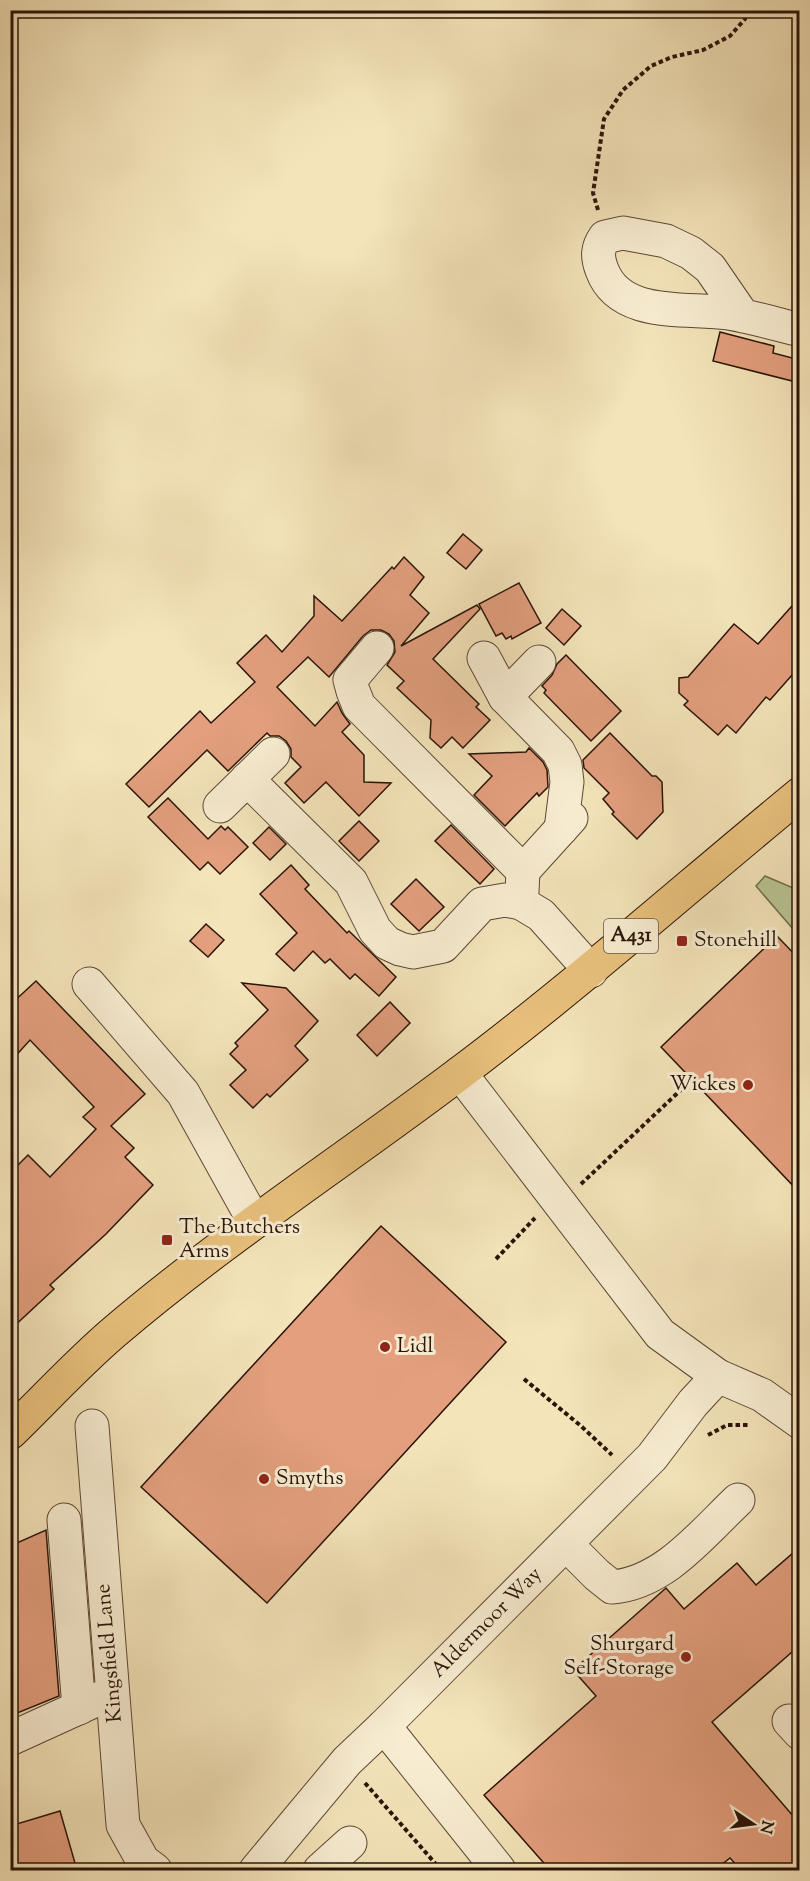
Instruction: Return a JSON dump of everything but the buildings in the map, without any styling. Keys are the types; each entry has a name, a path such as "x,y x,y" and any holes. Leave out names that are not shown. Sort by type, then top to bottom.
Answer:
{"main road":[{"name":"A431","path":"10,1433 112,1334 254,1221 460,1073 591,971 800,794"}],"street":[{"path":"743,315 710,268 691,253 666,241 623,233 606,237 598,246 598,259 603,274 612,288 628,301 675,311 743,315 800,330"},
{"path":"377,648 351,680 359,706 522,887 541,915 591,971"},
{"path":"247,779 351,882 375,930 387,944 400,950 413,951 443,946 482,904 505,900 522,887 566,823 565,765 558,751 505,697 484,658"},
{"path":"505,697 539,662"},
{"path":"220,806 273,754"},
{"path":"89,984 183,1093 254,1221"},
{"path":"460,1073 660,1334 718,1376 762,1395 800,1422"},
{"name":"Aldermoor Way","path":"256,1870 347,1761 652,1457 693,1403 718,1376"},
{"name":"Kingsfield Lane","path":"92,1426 123,1825 143,1861 155,1870"},
{"path":"566,1544 612,1587 628,1586 644,1580 671,1564 738,1500"},
{"path":"64,1520 79,1708"},
{"path":"10,1739 113,1693"},
{"path":"384,1726 499,1870"},
{"path":"320,1870 350,1843"}],"path":[{"path":"606,237 593,193 604,119 622,90 651,66 672,57 703,50 730,36 745,19 748,10"},
{"path":"496,1259 555,1198 578,1187 685,1086"},
{"path":"524,1378 634,1475"},
{"path":"700,1440 727,1425 750,1425"},
{"path":"363,1780 441,1870"}],"green space":[{"path":"765,876 793,888 799,886 799,936 756,886"}],"place":[{"name":"Stonehill","path":"682,941"},
{"name":"Wickes","path":"748,1085"},
{"name":"The Butchers Arms","path":"167,1240"},
{"name":"Lidl","path":"385,1347"},
{"name":"Smyths","path":"264,1479"},
{"name":"Shurgard Self-Storage","path":"686,1657"}]}
